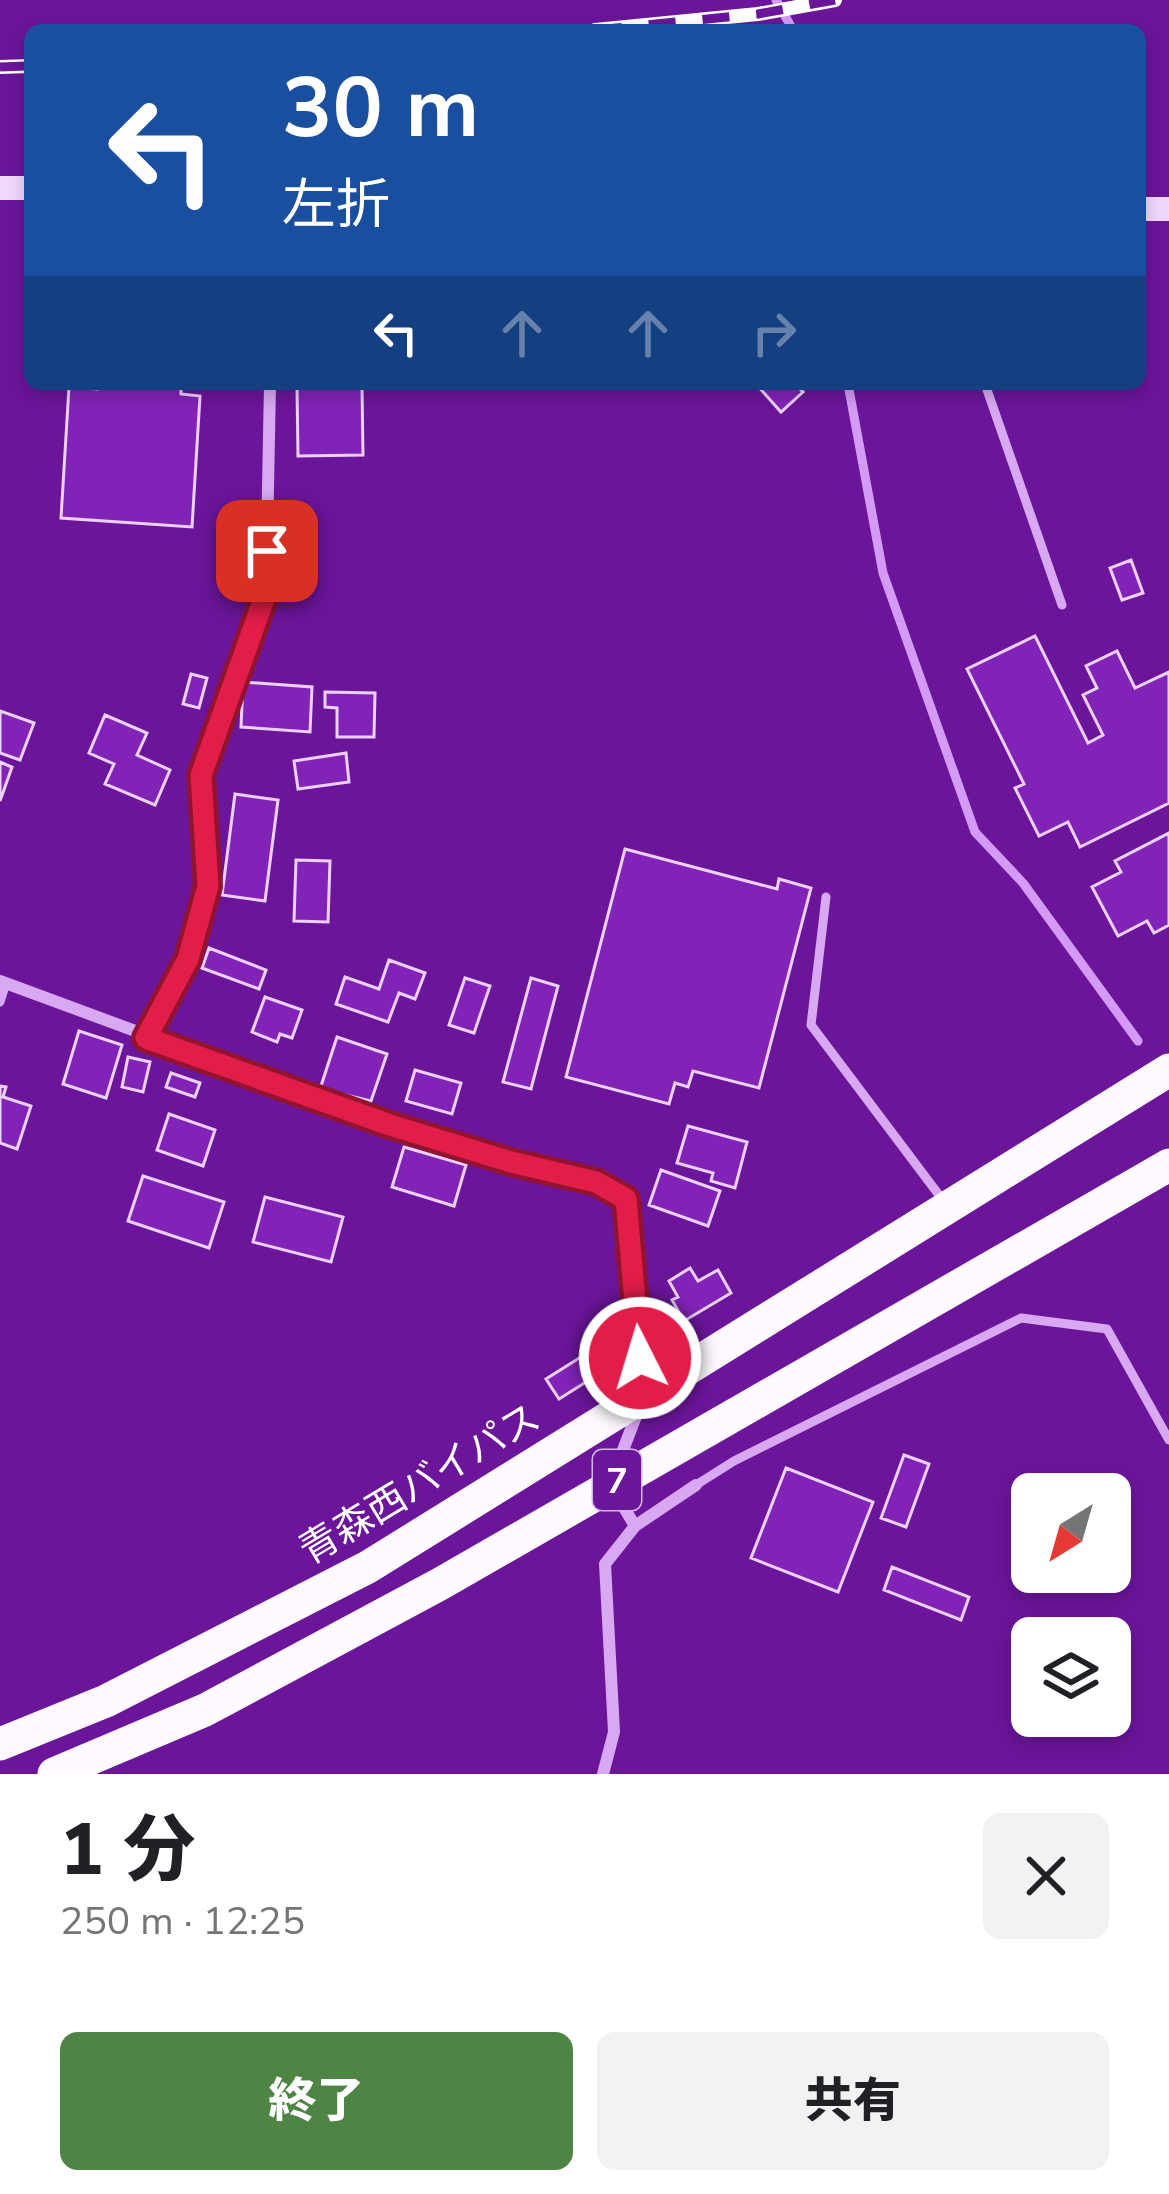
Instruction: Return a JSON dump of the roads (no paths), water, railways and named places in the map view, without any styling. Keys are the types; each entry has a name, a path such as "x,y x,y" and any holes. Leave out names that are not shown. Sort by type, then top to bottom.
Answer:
{"highway":[{"name":"青森西バイパス","path":"0,1744 106,1701 368,1567 1169,1070"},
{"name":"7","path":"54,1774 205,1710 440,1585 1169,1165"}],"street":[{"path":"146,1038 188,959 208,886 201,775 266,593 270,390"},
{"path":"3,982 390,1125 596,1182 626,1199 644,1397 610,1484 635,1526"},
{"path":"603,1774 614,1732 605,1564 635,1526 696,1485"}],"lane":[{"path":"987,390 1062,605"},
{"path":"826,897 811,1025 948,1208"},
{"path":"0,1002 3,982"},
{"path":"696,1485 734,1461 1021,1318 1108,1329 1169,1440"}],"waterway":[{"path":"776,0 790,24"},
{"path":"849,390 883,573 975,832 1023,883 1138,1041"}],"railway":[{"path":"656,24 758,14 835,0"},
{"path":"0,67 24,66"}]}
